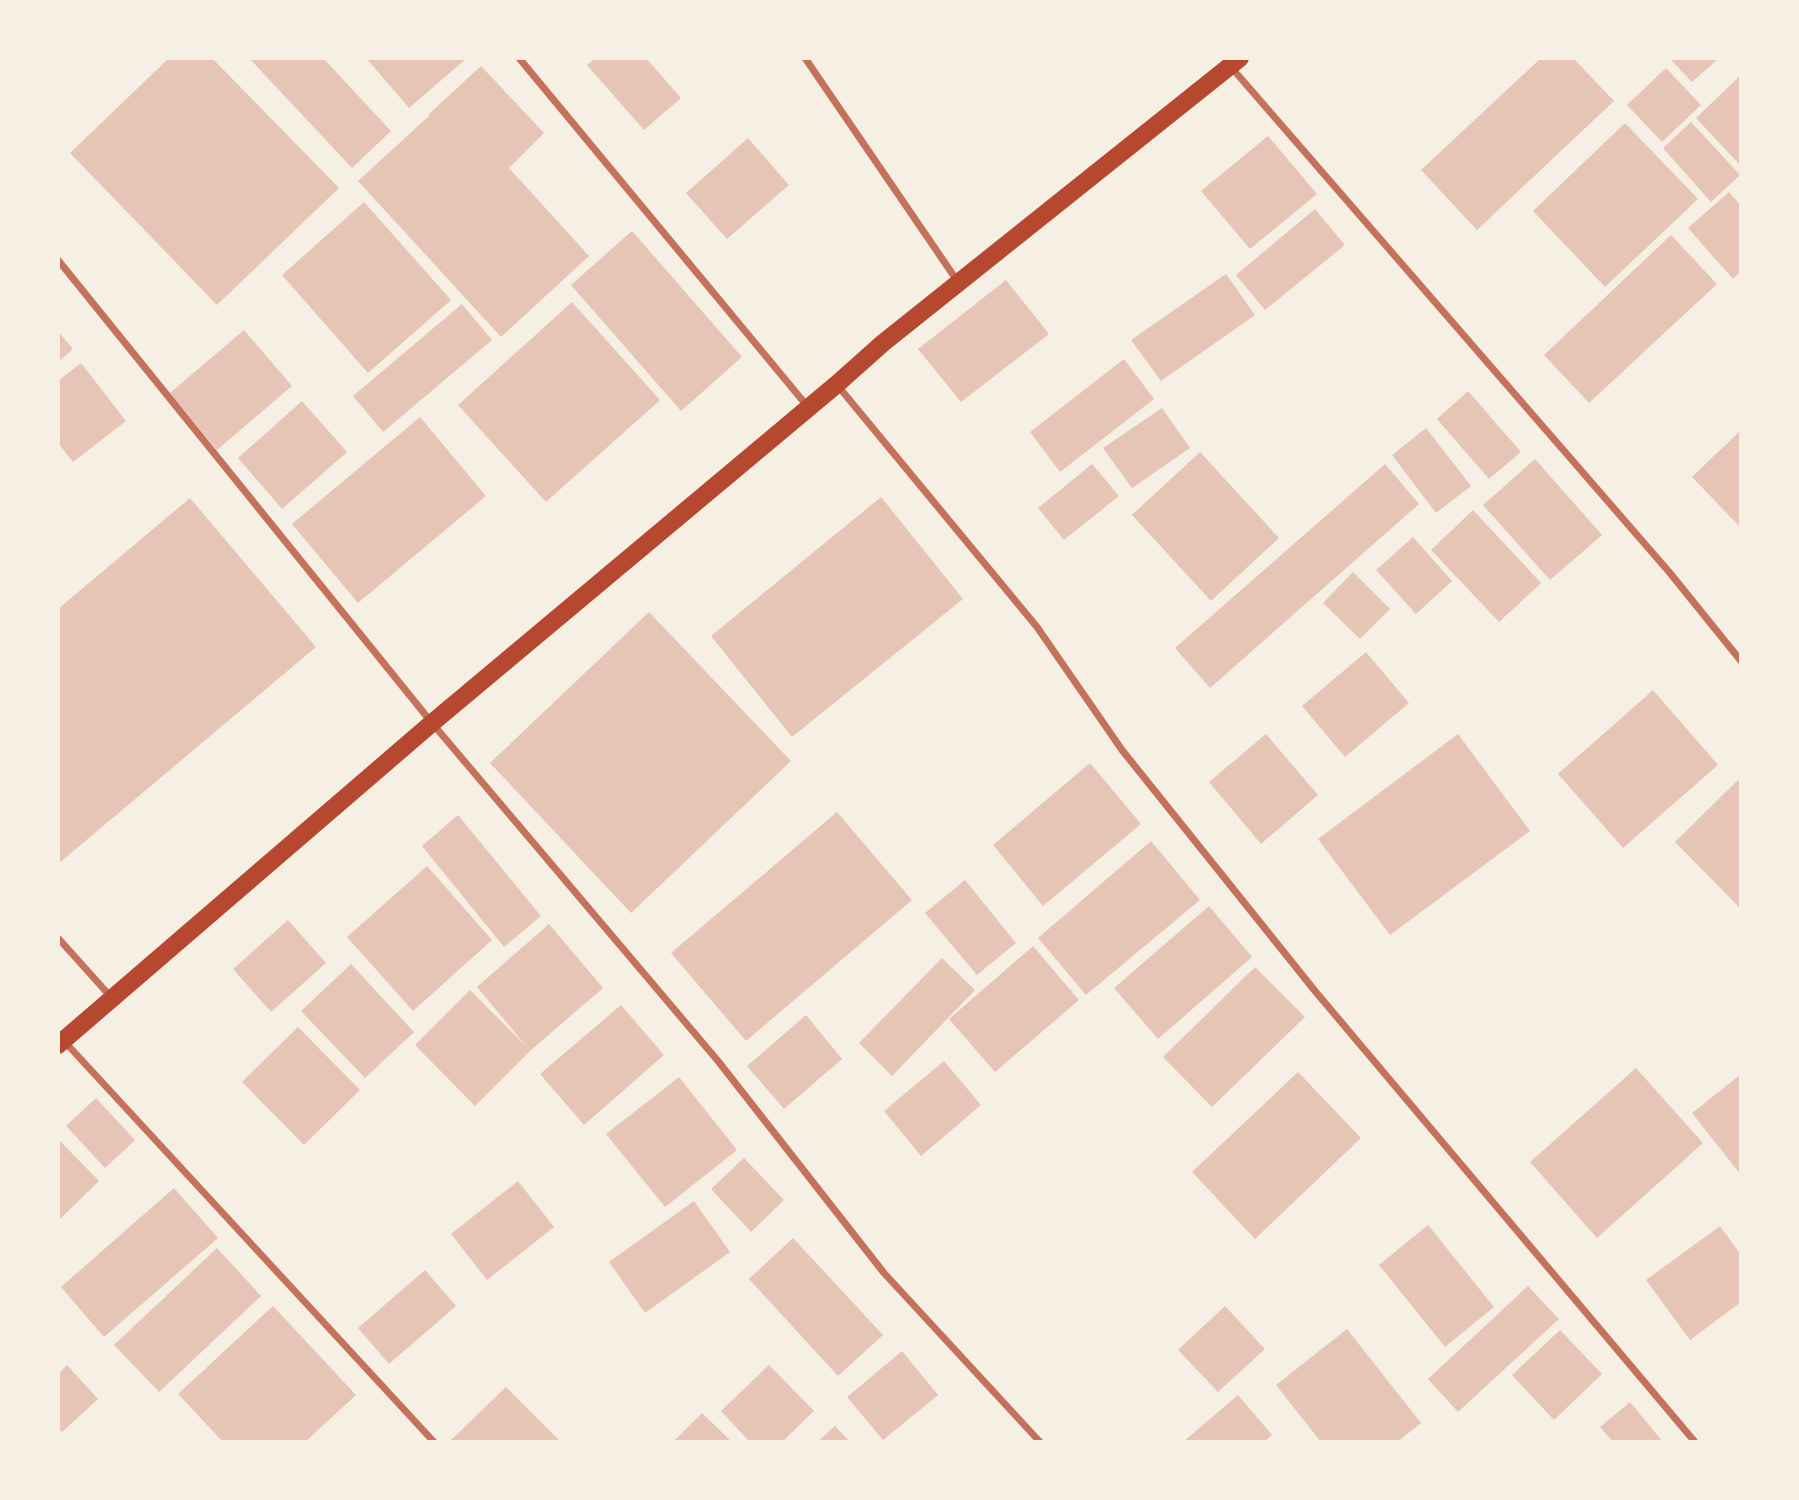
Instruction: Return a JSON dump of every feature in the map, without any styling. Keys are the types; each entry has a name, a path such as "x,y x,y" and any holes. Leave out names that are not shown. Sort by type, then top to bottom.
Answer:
{"main road":[{"path":"60,1043 432,723 883,343 1235,62"}],"street":[{"path":"519,58 809,407"},
{"path":"805,58 959,283"},
{"path":"1235,62 1670,573 1741,661"},
{"path":"58,260 432,723 718,1061 884,1273 1040,1442"},
{"path":"837,384 1037,627 1122,750 1315,991 1695,1442"},
{"path":"58,938 111,998"},
{"path":"60,1043 434,1442"}],"building":[{"path":"169,58 212,58 339,188 217,305 70,153"},
{"path":"249,58 323,58 391,131 352,168"},
{"path":"366,58 467,58 409,108"},
{"path":"596,58 646,58 681,98 644,130 587,65"},
{"path":"1541,58 1573,58 1614,101 1477,230 1421,170"},
{"path":"1669,58 1719,58 1692,82"},
{"path":"481,66 544,133 509,168 589,256 501,337 358,181"},
{"path":"1666,68 1701,105 1662,142 1627,105"},
{"path":"1741,75 1741,166 1696,118"},
{"path":"1691,122 1740,175 1711,202 1663,148"},
{"path":"1625,123 1698,199 1605,287 1533,211"},
{"path":"1268,136 1317,194 1250,249 1201,191"},
{"path":"748,138 789,185 727,239 686,193"},
{"path":"1729,192 1741,206 1741,271 1733,279 1688,228"},
{"path":"364,202 451,300 368,373 282,275"},
{"path":"1315,209 1345,245 1265,310 1236,275"},
{"path":"632,231 742,357 681,411 571,285"},
{"path":"1671,235 1717,284 1589,403 1544,355"},
{"path":"1226,274 1255,315 1161,381 1131,340"},
{"path":"1006,280 1049,334 961,402 918,349"},
{"path":"572,302 660,400 546,502 458,405"},
{"path":"462,304 492,340 383,432 353,396"},
{"path":"244,330 292,386 217,450 170,393"},
{"path":"58,331 73,349 58,362"},
{"path":"1124,359 1154,399 1060,472 1030,432"},
{"path":"81,363 126,421 73,462 58,443 58,381"},
{"path":"1468,391 1521,452 1489,479 1437,419"},
{"path":"302,401 347,452 282,509 238,458"},
{"path":"1162,408 1190,448 1132,488 1103,448"},
{"path":"420,417 486,496 358,603 292,524"},
{"path":"1426,428 1471,486 1436,513 1392,455"},
{"path":"1741,430 1741,528 1692,477"},
{"path":"1200,452 1279,538 1211,601 1132,515"},
{"path":"1535,459 1602,535 1550,580 1483,505"},
{"path":"1092,464 1119,496 1064,540 1038,508"},
{"path":"1385,464 1419,504 1210,688 1175,648"},
{"path":"881,497 963,599 792,737 711,636"},
{"path":"190,498 316,647 58,864 58,609"},
{"path":"1473,510 1541,583 1499,622 1431,550"},
{"path":"1413,537 1452,581 1416,614 1376,570"},
{"path":"1353,572 1390,609 1360,639 1323,603"},
{"path":"649,612 791,761 631,913 490,763"},
{"path":"1366,652 1409,703 1345,757 1302,706"},
{"path":"1653,690 1718,765 1623,848 1558,774"},
{"path":"1266,734 1318,795 1261,844 1209,782"},
{"path":"1458,734 1530,831 1390,935 1318,839"},
{"path":"1090,763 1141,824 1043,906 993,845"},
{"path":"1738,780 1741,783 1741,909 1675,842"},
{"path":"837,812 912,900 746,1041 671,953"},
{"path":"458,815 541,916 504,947 422,846"},
{"path":"1151,841 1200,900 1086,995 1038,938"},
{"path":"427,866 492,940 413,1011 347,937"},
{"path":"965,880 1016,943 977,975 925,913"},
{"path":"1209,906 1252,957 1158,1039 1114,988"},
{"path":"288,920 326,963 271,1012 233,969"},
{"path":"549,924 603,988 531,1050 475,1106 415,1045 470,990 527,1047 477,987"},
{"path":"1033,946 1079,1000 995,1072 949,1019"},
{"path":"942,958 975,990 892,1076 859,1043"},
{"path":"351,964 414,1032 365,1078 301,1011"},
{"path":"1255,967 1305,1017 1212,1107 1163,1057"},
{"path":"621,1005 664,1055 584,1125 540,1074"},
{"path":"806,1015 842,1059 784,1109 747,1066"},
{"path":"298,1027 360,1090 304,1145 242,1082"},
{"path":"944,1061 981,1105 921,1156 884,1111"},
{"path":"1636,1068 1703,1143 1597,1238 1530,1162"},
{"path":"1298,1072 1361,1138 1255,1239 1192,1172"},
{"path":"1740,1075 1741,1077 1741,1175 1692,1113"},
{"path":"679,1077 737,1150 665,1207 606,1134"},
{"path":"96,1098 135,1140 105,1168 66,1126"},
{"path":"58,1139 99,1181 58,1221"},
{"path":"744,1158 784,1200 751,1232 711,1189"},
{"path":"518,1181 554,1227 487,1280 451,1234"},
{"path":"174,1188 218,1238 104,1337 61,1287"},
{"path":"694,1201 730,1252 645,1313 609,1262"},
{"path":"1428,1225 1494,1307 1445,1347 1379,1265"},
{"path":"1720,1226 1741,1255 1741,1302 1690,1340 1646,1280"},
{"path":"793,1238 883,1335 838,1376 749,1279"},
{"path":"217,1248 261,1296 159,1392 114,1345"},
{"path":"425,1270 456,1306 389,1364 358,1328"},
{"path":"1528,1286 1559,1319 1458,1412 1428,1379"},
{"path":"273,1306 356,1395 305,1442 223,1442 178,1394"},
{"path":"1225,1306 1265,1349 1218,1392 1178,1350"},
{"path":"1347,1329 1421,1423 1397,1442 1321,1442 1276,1385"},
{"path":"1560,1330 1602,1374 1554,1420 1512,1375"},
{"path":"902,1351 938,1395 883,1440 847,1397"},
{"path":"67,1365 98,1399 62,1432 58,1428 58,1374"},
{"path":"769,1365 814,1411 782,1442 750,1442 721,1411"},
{"path":"506,1387 561,1442 449,1442"},
{"path":"1238,1395 1272,1435 1264,1442 1183,1442"},
{"path":"1630,1402 1663,1442 1613,1442 1600,1427"},
{"path":"702,1413 732,1442 673,1442"},
{"path":"835,1426 850,1442 817,1442"}]}
